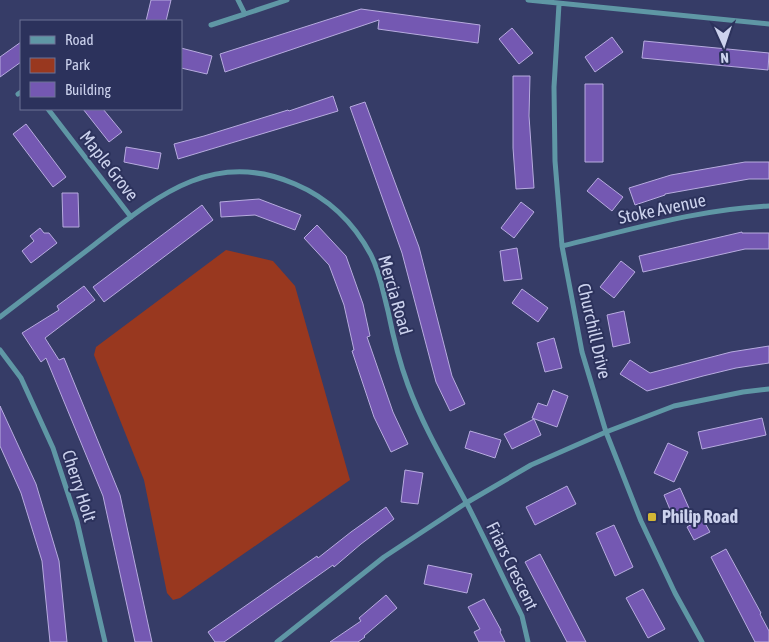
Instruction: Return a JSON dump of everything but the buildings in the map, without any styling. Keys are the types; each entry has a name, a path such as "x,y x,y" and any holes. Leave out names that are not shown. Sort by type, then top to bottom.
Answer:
{"street":[{"path":"238,0 245,14"},
{"path":"211,25 287,0"},
{"path":"528,0 769,24"},
{"name":"Churchill Drive","path":"559,4 554,87 555,151 562,246 582,352 606,432 641,521 675,593 702,642"},
{"name":"Maple Grove","path":"49,110 130,217"},
{"name":"Mercia Road","path":"0,317 130,217 176,187 200,177 225,172 249,172 284,180 310,191 326,201 352,227 371,255 381,281 392,333 407,383 431,436 466,503"},
{"name":"Stoke Avenue","path":"562,246 697,214 743,207 769,206"},
{"name":"Cherry Holt","path":"0,350 21,378 53,448 77,521 104,642"},
{"path":"277,642 384,557 466,503 532,465 606,432 674,406 743,392 769,389"},
{"name":"Friars Crescent","path":"466,503 522,616 528,642"}],"green space":[{"path":"226,250 273,261 295,286 350,480 180,598 173,600 167,593 144,480 94,355 96,347"}],"place":[{"name":"Philip Road","path":"652,517"}]}
